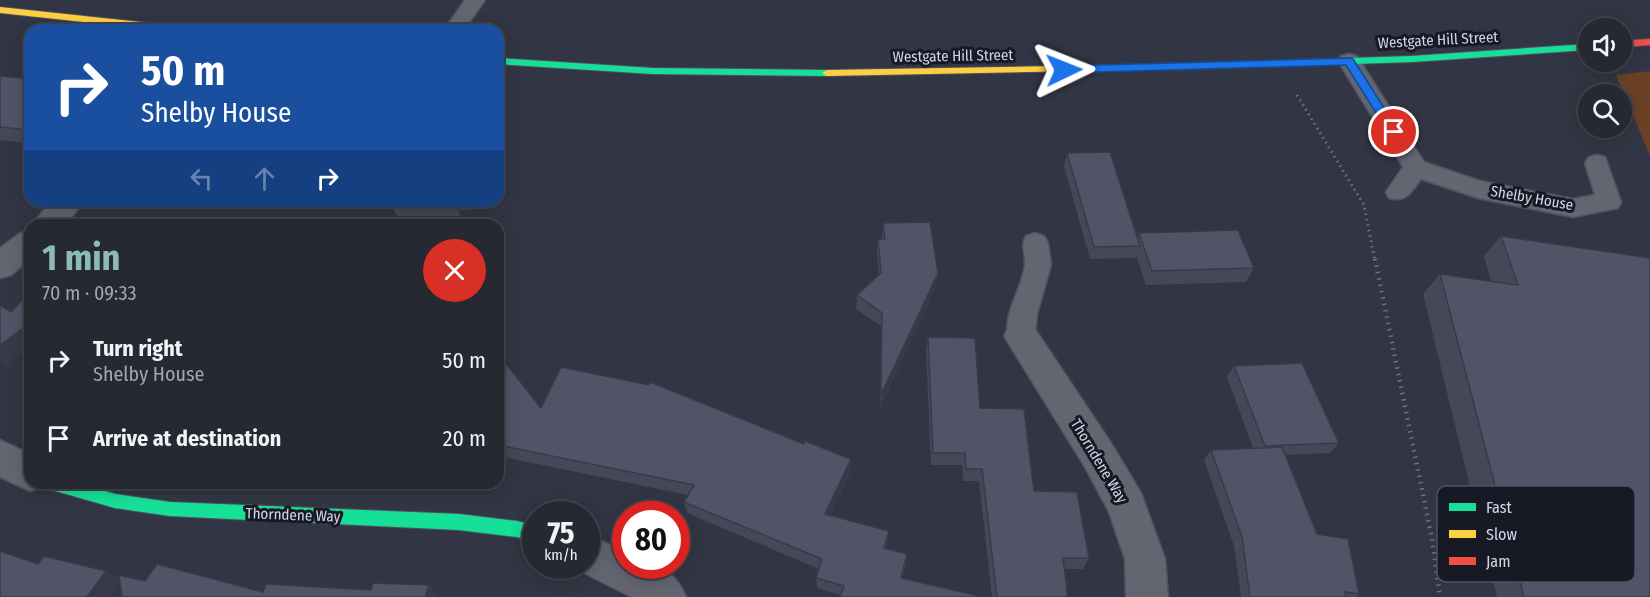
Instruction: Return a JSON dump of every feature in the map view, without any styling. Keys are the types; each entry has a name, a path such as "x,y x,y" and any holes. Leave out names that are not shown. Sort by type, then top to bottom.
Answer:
{"main road":[{"path":"0,10 131,24"},
{"path":"1632,43 1650,42"},
{"name":"Westgate Hill Street","path":"504,61 716,73 922,74 1278,64 1578,48"},
{"name":"Thorndene Way","path":"73,489 115,501 170,509 459,522 522,530"}],"street":[{"path":"52,219 64,207"},
{"path":"0,266 24,247"},
{"name":"Thorndene Way","path":"1021,336 1098,455 1127,506 1145,559 1147,597"},
{"path":"0,457 24,471"},
{"path":"600,560 649,584 665,597"}],"lane":[{"path":"458,24 476,0"},
{"path":"1349,61 1416,168 1398,192"},
{"name":"Shelby House","path":"1416,168 1478,189 1573,208 1609,202 1597,163"},
{"path":"1021,336 1023,314 1038,265 1035,243"}],"path":[{"path":"1278,64 1364,205 1432,539 1437,575"},
{"path":"1438,582 1440,597"}],"shaded area":[{"path":"1650,71 1650,156 1632,113 1632,84 1620,84 1616,75"}],"building":[{"path":"0,76 24,78 24,129 0,127"},
{"path":"1110,152 1140,246 1094,247 1067,153"},
{"path":"930,222 938,273 881,395 882,313 857,295 881,273 878,239 885,239 883,223"},
{"path":"1238,230 1254,268 1152,271 1139,233"},
{"path":"1501,236 1650,258 1650,597 1524,597 1520,582 1635,582 1635,486 1495,486 1440,274 1518,285"},
{"path":"24,298 24,327 0,345 0,305 11,312"},
{"path":"928,337 975,338 980,408 1024,409 1034,491 1077,492 1089,558 1063,558 1067,597 997,597 982,469 966,469 965,453 933,453"},
{"path":"504,361 541,408 561,367 649,385 650,382 804,444 805,441 851,459 825,514 889,531 884,548 907,554 901,578 983,597 840,597 844,586 816,578 822,559 690,504 690,501 685,501 694,485 504,446"},
{"path":"1302,363 1339,443 1265,446 1234,366"},
{"path":"1282,447 1317,534 1348,539 1359,594 1345,592 1346,597 1250,597 1242,537 1211,450"},
{"path":"0,551 38,564 44,556 106,571 87,597 0,597"},
{"path":"157,564 263,592 266,584 371,590 373,583 429,585 425,597 122,597 119,575 145,581"}],"traffic: fast":[{"path":"1169,67 1412,59 1578,48"},
{"path":"504,61 653,71 827,73"},
{"path":"73,489 115,501 170,509 459,522 522,530"}],"traffic: slow":[{"path":"0,10 131,24"},
{"path":"827,73 1169,67"}],"traffic: jam":[{"path":"1632,43 1650,42"}],"route":[{"path":"1064,70 1349,61 1394,132"}]}
